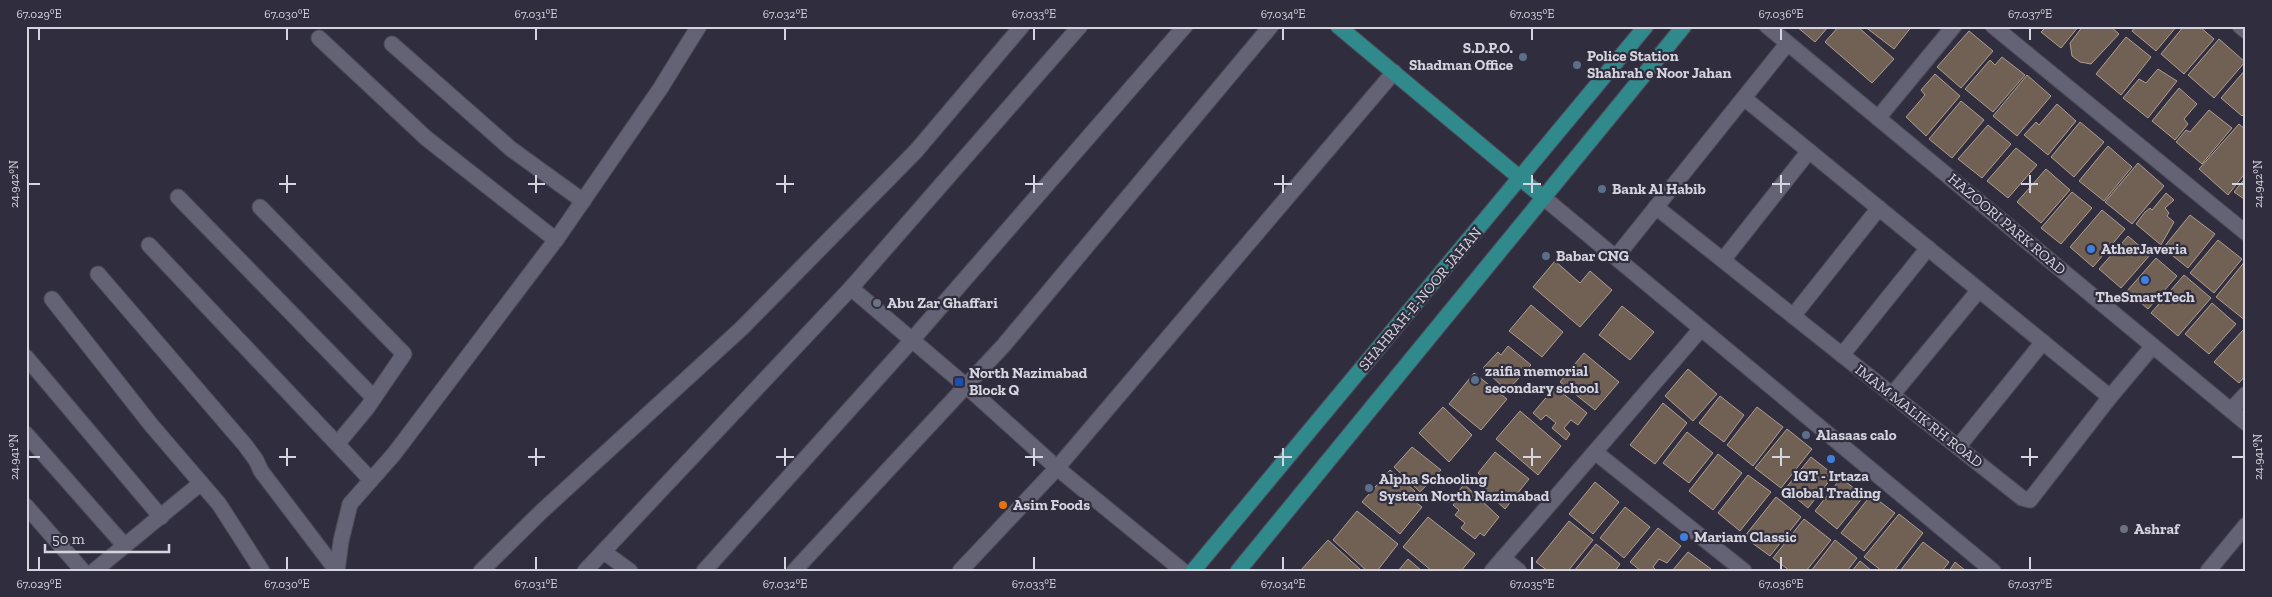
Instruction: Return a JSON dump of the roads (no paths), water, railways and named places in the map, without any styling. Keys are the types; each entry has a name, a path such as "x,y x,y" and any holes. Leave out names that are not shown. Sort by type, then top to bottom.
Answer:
{"main road":[{"path":"1338,26 1544,198"},
{"name":"SHAHRAH-E-NOOR JAHAN","path":"1194,571 1646,26"},
{"name":"SHAHRAH-E-NOOR JAHAN","path":"1238,571 1684,26"}],"street":[{"path":"337,571 341,541 350,504 394,454 556,240 660,89 699,26"},
{"path":"481,571 542,511 742,328 916,151 1022,26"},
{"path":"585,571 851,288 1080,26"},
{"path":"704,571 912,340 1185,26"},
{"path":"794,571 1011,337 1271,26"},
{"name":"HAZOORI PARK ROAD","path":"1767,26 2246,423"},
{"path":"1878,118 1954,26"},
{"path":"1993,26 2246,233"},
{"path":"2240,26 2246,30"},
{"path":"319,38 426,138 556,240"},
{"path":"392,44 511,150 583,200"},
{"path":"1616,257 1787,44"},
{"path":"960,571 1057,468 1394,72"},
{"path":"1744,98 2110,397"},
{"path":"1723,260 1809,151"},
{"path":"178,197 374,398"},
{"path":"1544,198 1700,330 1993,571"},
{"path":"260,207 404,354 374,398 338,443"},
{"name":"IMAM MALIK RH ROAD","path":"1656,207 2022,498 2030,500 2110,397 2153,346"},
{"path":"1793,316 1879,208"},
{"path":"149,245 371,480"},
{"path":"1842,355 1928,248"},
{"path":"98,274 245,445 256,460 260,471 337,571"},
{"path":"851,288 966,386 1057,468 1183,571"},
{"path":"1892,395 1979,290"},
{"path":"52,299 152,426 219,504 262,571"},
{"path":"1492,571 1700,330"},
{"path":"1958,447 2043,342"},
{"path":"26,357 162,517"},
{"path":"2230,410 2246,394"},
{"path":"26,434 124,545"},
{"path":"1595,452 1744,571"},
{"path":"94,571 124,545 162,517 201,482"},
{"path":"26,506 83,571"},
{"path":"2212,569 2246,525"},
{"path":"604,552 630,571"},
{"path":"1503,558 1519,571"}],"place":[{"name":"S.D.P.O. Shadman Office","path":"1523,57"},
{"name":"Police Station Shahrah e Noor Jahan","path":"1577,65"},
{"name":"Bank Al Habib","path":"1602,189"},
{"name":"AtherJaveria","path":"2091,249"},
{"name":"Babar CNG","path":"1546,256"},
{"name":"TheSmartTech","path":"2145,280"},
{"name":"Abu Zar Ghaffari","path":"877,303"},
{"name":"zaifia memorial secondary school","path":"1475,380"},
{"name":"North Nazimabad Block Q","path":"959,382"},
{"name":"Alasaas calo","path":"1806,435"},
{"name":"IGT - Irtaza Global Trading","path":"1831,459"},
{"name":"Alpha Schooling System North Nazimabad","path":"1369,488"},
{"name":"Asim Foods","path":"1003,505"},
{"name":"Ashraf","path":"2124,529"},
{"name":"Mariam Classic","path":"1684,537"}]}
